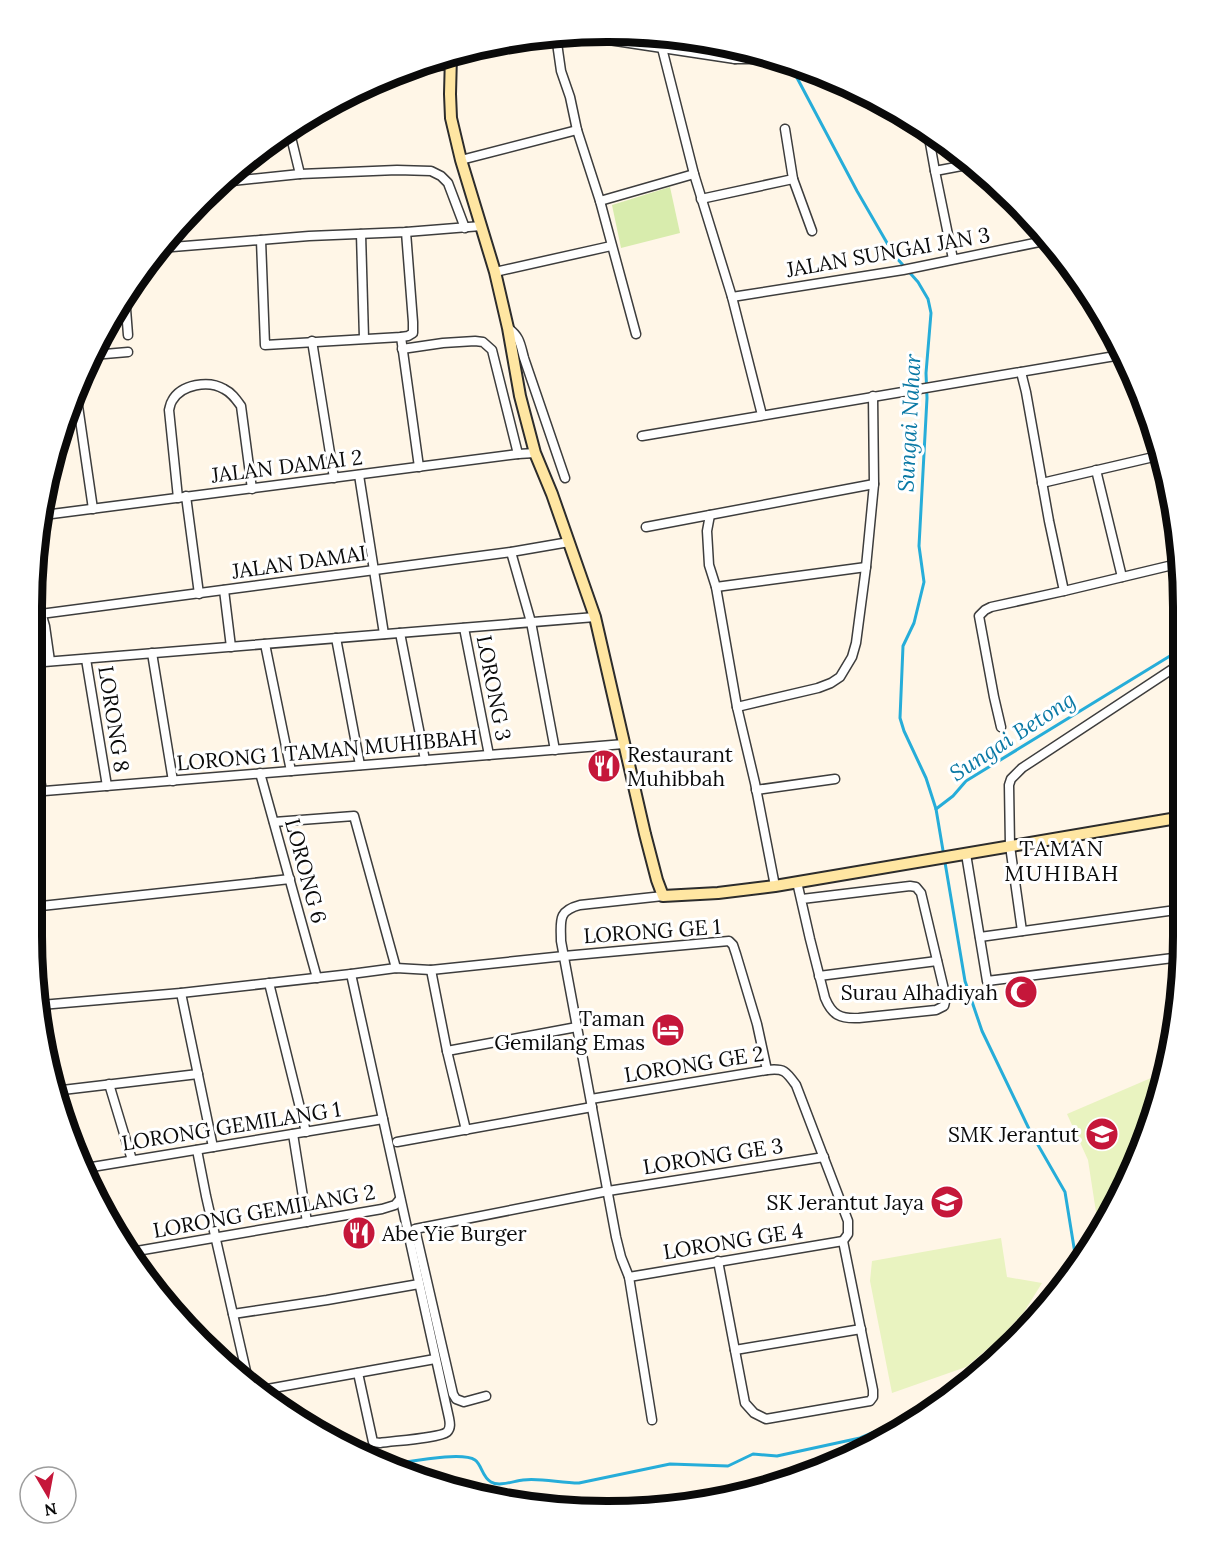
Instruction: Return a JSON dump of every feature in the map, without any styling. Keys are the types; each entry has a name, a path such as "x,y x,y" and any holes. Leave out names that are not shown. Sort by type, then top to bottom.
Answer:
{"street":[{"path":"625,42 745,59"},
{"path":"555,45 636,334"},
{"path":"662,45 694,174 732,297 762,415"},
{"path":"450,64 451,118 461,160 495,272 520,396 535,453 552,494 595,617 645,834 663,896"},
{"path":"786,129 794,179 812,231"},
{"path":"461,160 578,130"},
{"path":"291,138 300,174"},
{"path":"930,143 953,259"},
{"path":"935,171 961,166"},
{"path":"237,180 300,174 431,171 448,183 465,228"},
{"path":"600,201 694,174"},
{"path":"701,199 794,179"},
{"path":"172,247 481,226"},
{"path":"261,240 265,345 401,337 412,333 406,232"},
{"path":"361,234 364,338"},
{"name":"JALAN SUNGAI JAN 3","path":"732,297 903,270 1039,242"},
{"path":"495,272 611,246"},
{"path":"126,311 128,335"},
{"path":"508,328 516,334 520,344 565,478"},
{"path":"401,337 419,467"},
{"path":"312,341 334,478"},
{"path":"402,349 475,341 483,342 492,350 518,453"},
{"path":"102,354 129,352"},
{"path":"642,435 1115,356"},
{"path":"1022,372 1064,591"},
{"path":"199,594 169,410 172,400 182,390 195,385 208,384 222,388 233,395 241,406 252,489"},
{"path":"737,707 831,683 840,677 852,657 856,643 866,567 874,484 873,396"},
{"path":"78,409 93,509"},
{"name":"JALAN DAMAI 2","path":"50,514 518,453 535,453"},
{"path":"1042,483 1153,457"},
{"path":"1096,470 1122,577"},
{"path":"359,475 384,634"},
{"path":"646,527 874,484"},
{"path":"710,515 707,531 710,565 775,886"},
{"name":"JALAN DAMAI","path":"42,613 511,552 569,542"},
{"path":"511,552 531,622 555,750"},
{"path":"1001,727 979,616 985,610 1171,565"},
{"path":"716,587 866,567"},
{"path":"224,590 231,647"},
{"path":"42,662 595,617"},
{"path":"42,622 45,626 50,662"},
{"name":"LORONG 3","path":"464,628 489,755"},
{"path":"400,633 424,760"},
{"path":"336,638 360,765"},
{"path":"265,644 291,771"},
{"path":"152,653 173,781"},
{"name":"LORONG 8","path":"86,658 107,786"},
{"path":"1022,931 1010,846 1011,779 1131,694 1173,668"},
{"name":"LORONG 1 TAMAN MUHIBBAH","path":"42,791 624,744"},
{"name":"LORONG 6","path":"260,773 317,978"},
{"path":"756,790 835,779"},
{"path":"274,822 354,816 396,968"},
{"path":"652,1420 629,1277 621,1257 561,941 561,925 568,908 663,896 718,893 775,886 1173,819"},
{"path":"963,854 987,981 1172,958"},
{"path":"42,906 290,879"},
{"path":"797,882 828,1006 840,1017 848,1019 936,1010 944,1006 946,998 921,893 916,887 802,899"},
{"path":"980,937 1173,910"},
{"name":"LORONG GE 1","path":"564,956 731,942 757,1024 766,1070"},
{"path":"47,1005 181,993 396,968 431,970 564,956"},
{"path":"819,976 937,961"},
{"path":"431,970 466,1131"},
{"path":"351,974 450,1427 446,1433 436,1436 373,1442 358,1373"},
{"path":"269,983 306,1132"},
{"path":"181,993 213,1147"},
{"path":"447,1051 577,1027"},
{"name":"LORONG GE 2","path":"396,1142 466,1131 591,1103 778,1069 788,1074 796,1085 824,1157"},
{"path":"63,1090 198,1074"},
{"path":"110,1084 132,1160"},
{"name":"LORONG GEMILANG 1","path":"92,1167 382,1119"},
{"path":"293,1134 307,1222"},
{"path":"197,1150 246,1370"},
{"path":"718,1261 745,1403 754,1413 766,1419 870,1401 873,1397 873,1390 843,1241 848,1234 848,1221 824,1157"},
{"name":"LORONG GE 3","path":"486,1396 464,1402 456,1399 453,1394 415,1229 608,1191 824,1157"},
{"name":"LORONG GEMILANG 2","path":"138,1251 382,1209 395,1205 400,1199"},
{"name":"LORONG GE 4","path":"629,1277 843,1241"},
{"path":"233,1314 419,1284"},
{"path":"735,1350 861,1329"},
{"path":"269,1389 435,1359"}],"green space":[{"path":"670,187 680,233 621,248 612,205"},
{"path":"1155,1076 1130,1152 1101,1211 1096,1212 1088,1160 1067,1114"},
{"path":"1001,1238 1007,1277 1042,1283 1024,1312 998,1340 966,1367 892,1393 870,1281 872,1261"}],"waterway":[{"name":"Sungai Nahar","path":"795,74 894,255 918,282 928,299 931,313 926,373 927,398 919,546 924,582 914,623 903,646 900,718 926,778 936,809 965,981 982,1031 1030,1131 1065,1192 1075,1254"},
{"name":"Sungai Betong","path":"936,809 953,796 966,781 1173,654"},
{"name":"Sungai Betong","path":"402,1462 448,1457 468,1458 475,1460 486,1477 494,1483 502,1484 523,1480 579,1483 670,1464 728,1466 753,1454 777,1456 860,1438 885,1428"}],"place":[{"name":"Restaurant Muhibbah","path":"604,766"},
{"name":"Surau Alhadiyah","path":"1021,992"},
{"name":"Taman Gemilang Emas","path":"668,1030"},
{"name":"SMK Jerantut","path":"1102,1134"},
{"name":"SK Jerantut Jaya","path":"947,1202"},
{"name":"Abe Yie Burger","path":"359,1233"}],"district":[{"name":"TAMAN MUHIBAH","path":"1062,860"}]}
